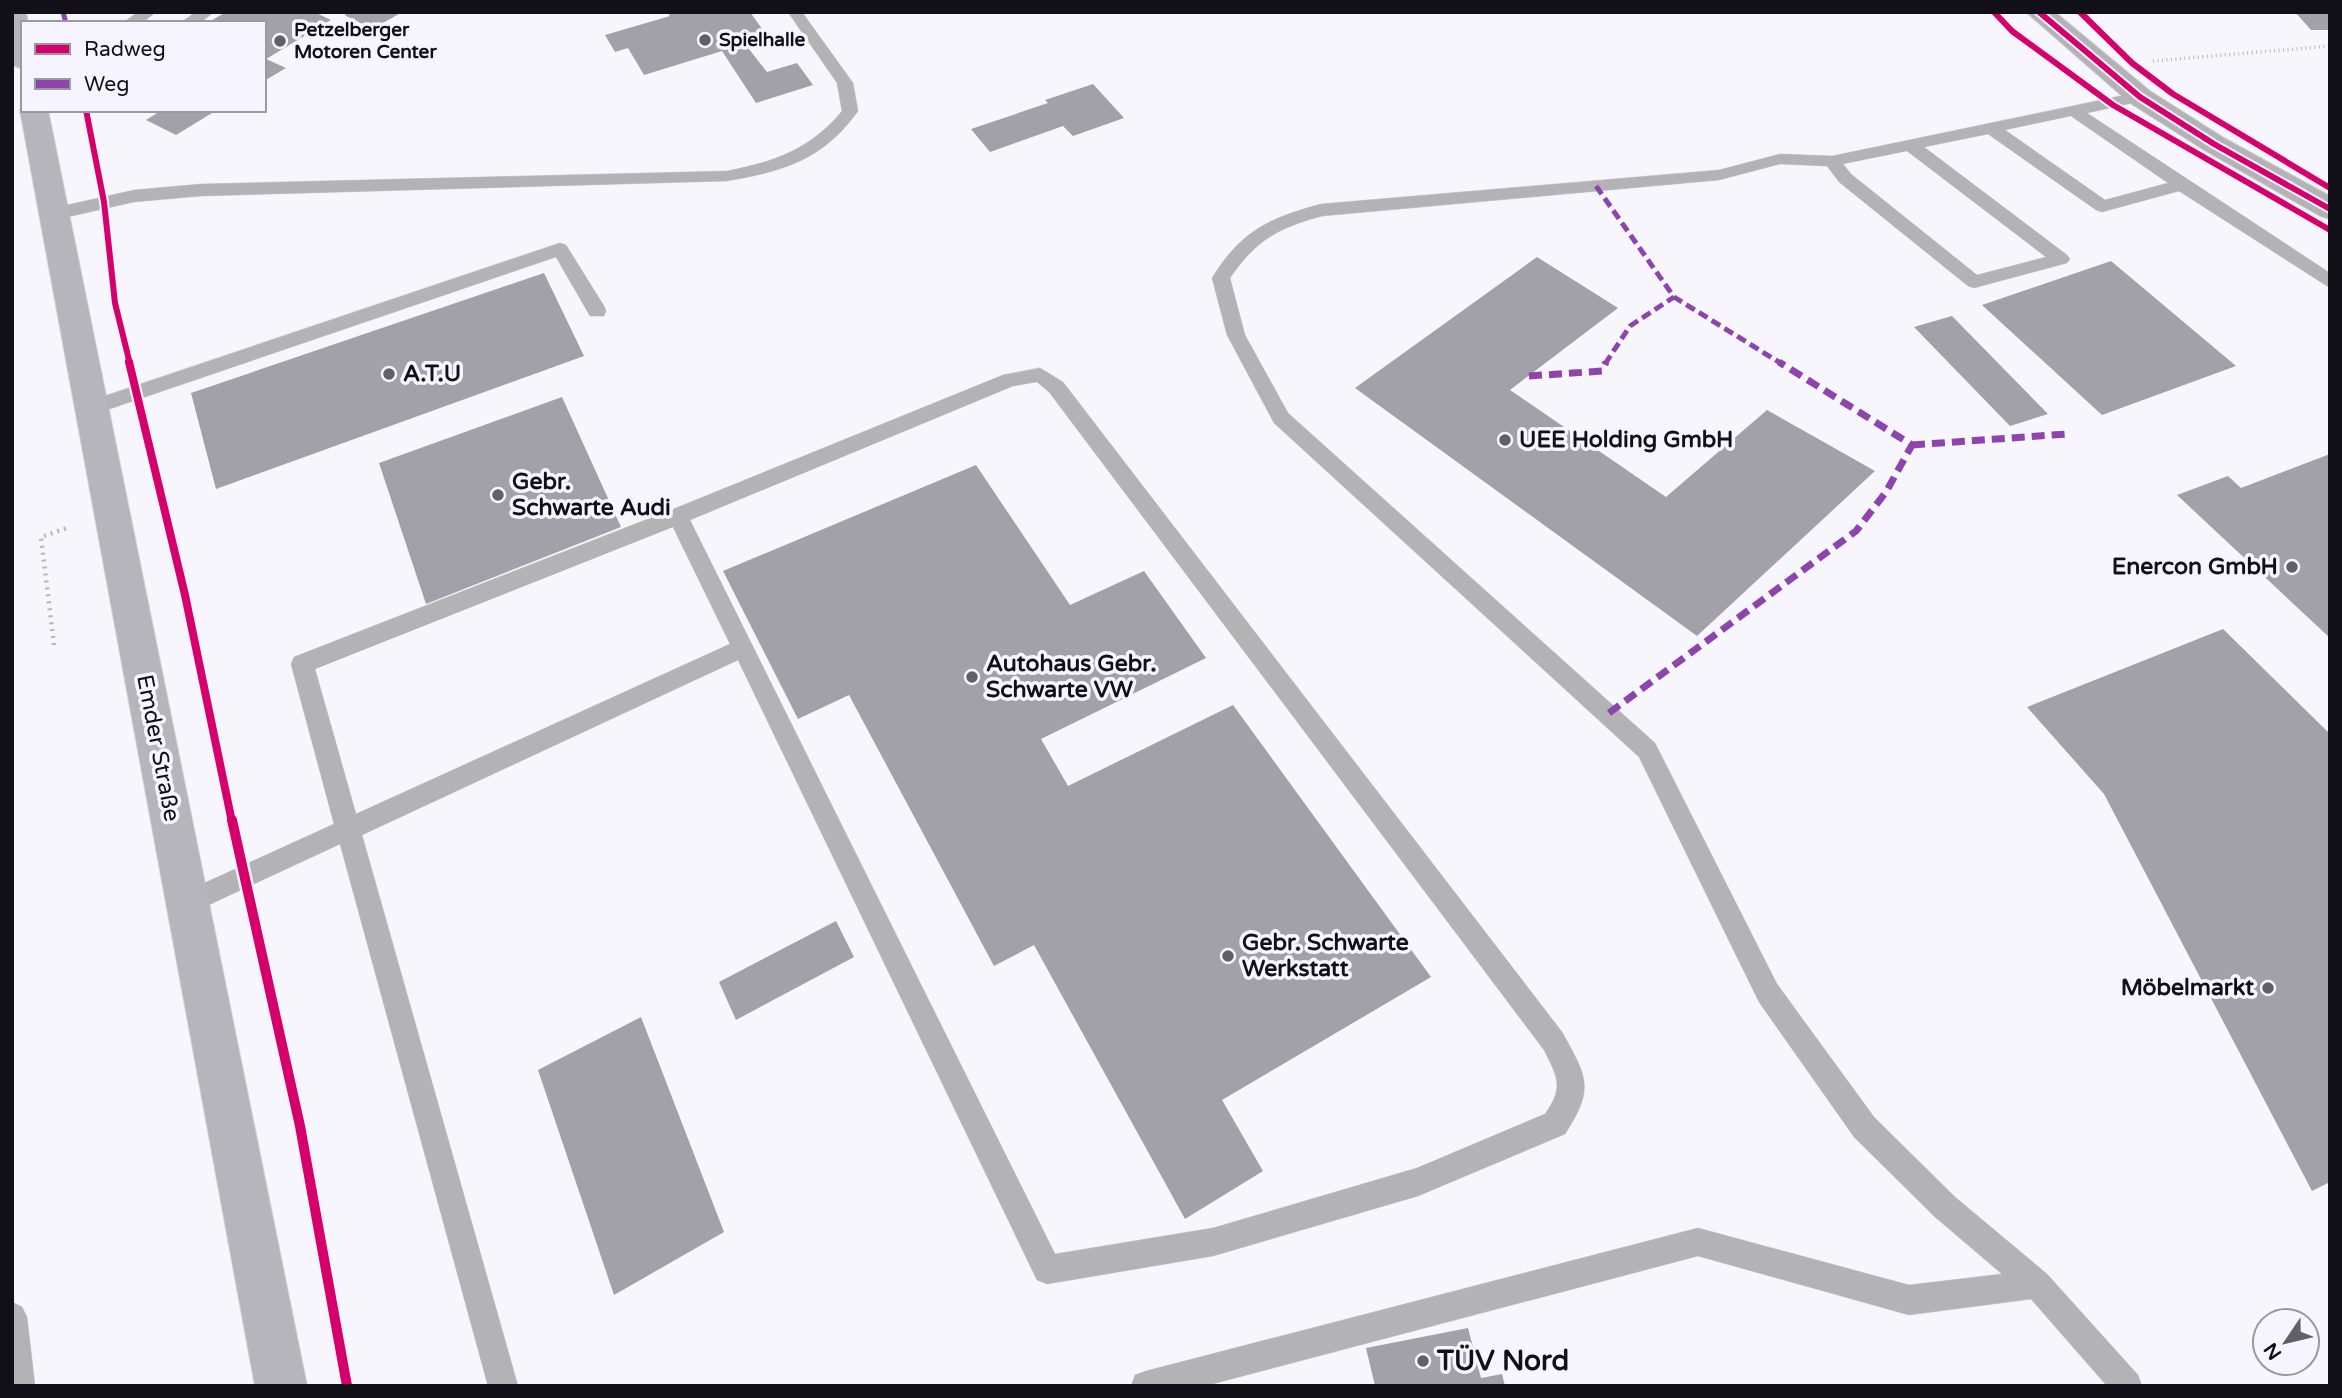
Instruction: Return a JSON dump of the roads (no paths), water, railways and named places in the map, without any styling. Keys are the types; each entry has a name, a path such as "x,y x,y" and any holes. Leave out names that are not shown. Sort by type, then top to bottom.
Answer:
{"main road":[{"path":"13,12 21,51"},
{"name":"Emder Straße","path":"34,112 134,615 281,1386"}],"street":[{"path":"2039,12 2140,97 2214,144 2330,209"}],"lane":[{"path":"191,21 207,12"},
{"path":"54,214 134,196 201,190 727,176 775,167 798,158 833,134 850,111 845,83 795,13"},
{"path":"2127,1386 2037,1284 1945,1207 1857,1116 1768,993 1647,750 1281,418 1236,335 1221,278 1238,250 1272,224 1321,210 1719,175 1780,159 1832,161 2140,97"},
{"path":"2075,112 2330,282"},
{"path":"1992,129 2102,206 2182,185"},
{"path":"1832,161 1845,178 1974,282 2061,260 1911,145"},
{"path":"91,408 559,249 597,311"},
{"path":"503,1386 302,664 678,516 1010,380 1040,376 1056,387 1553,1041 1572,1076 1569,1103 1555,1124 1418,1182 1213,1242 1047,1270 678,516"},
{"path":"187,902 743,648"},
{"path":"1146,1386 1698,1242 1909,1300 2037,1284"},
{"path":"12,1317 20,1386"}],"place":[{"name":"Spielhalle","path":"705,40"},
{"name":"Petzelberger Motoren Center","path":"280,41"},
{"name":"A.T.U","path":"389,374"},
{"name":"UEE Holding GmbH","path":"1505,440"},
{"name":"Gebr. Schwarte Audi","path":"498,495"},
{"name":"Enercon GmbH","path":"2292,567"},
{"name":"Autohaus Gebr. Schwarte VW","path":"972,677"},
{"name":"Gebr. Schwarte Werkstatt","path":"1228,956"},
{"name":"Möbelmarkt","path":"2268,988"},
{"name":"TÜV Nord","path":"1423,1361"}]}
